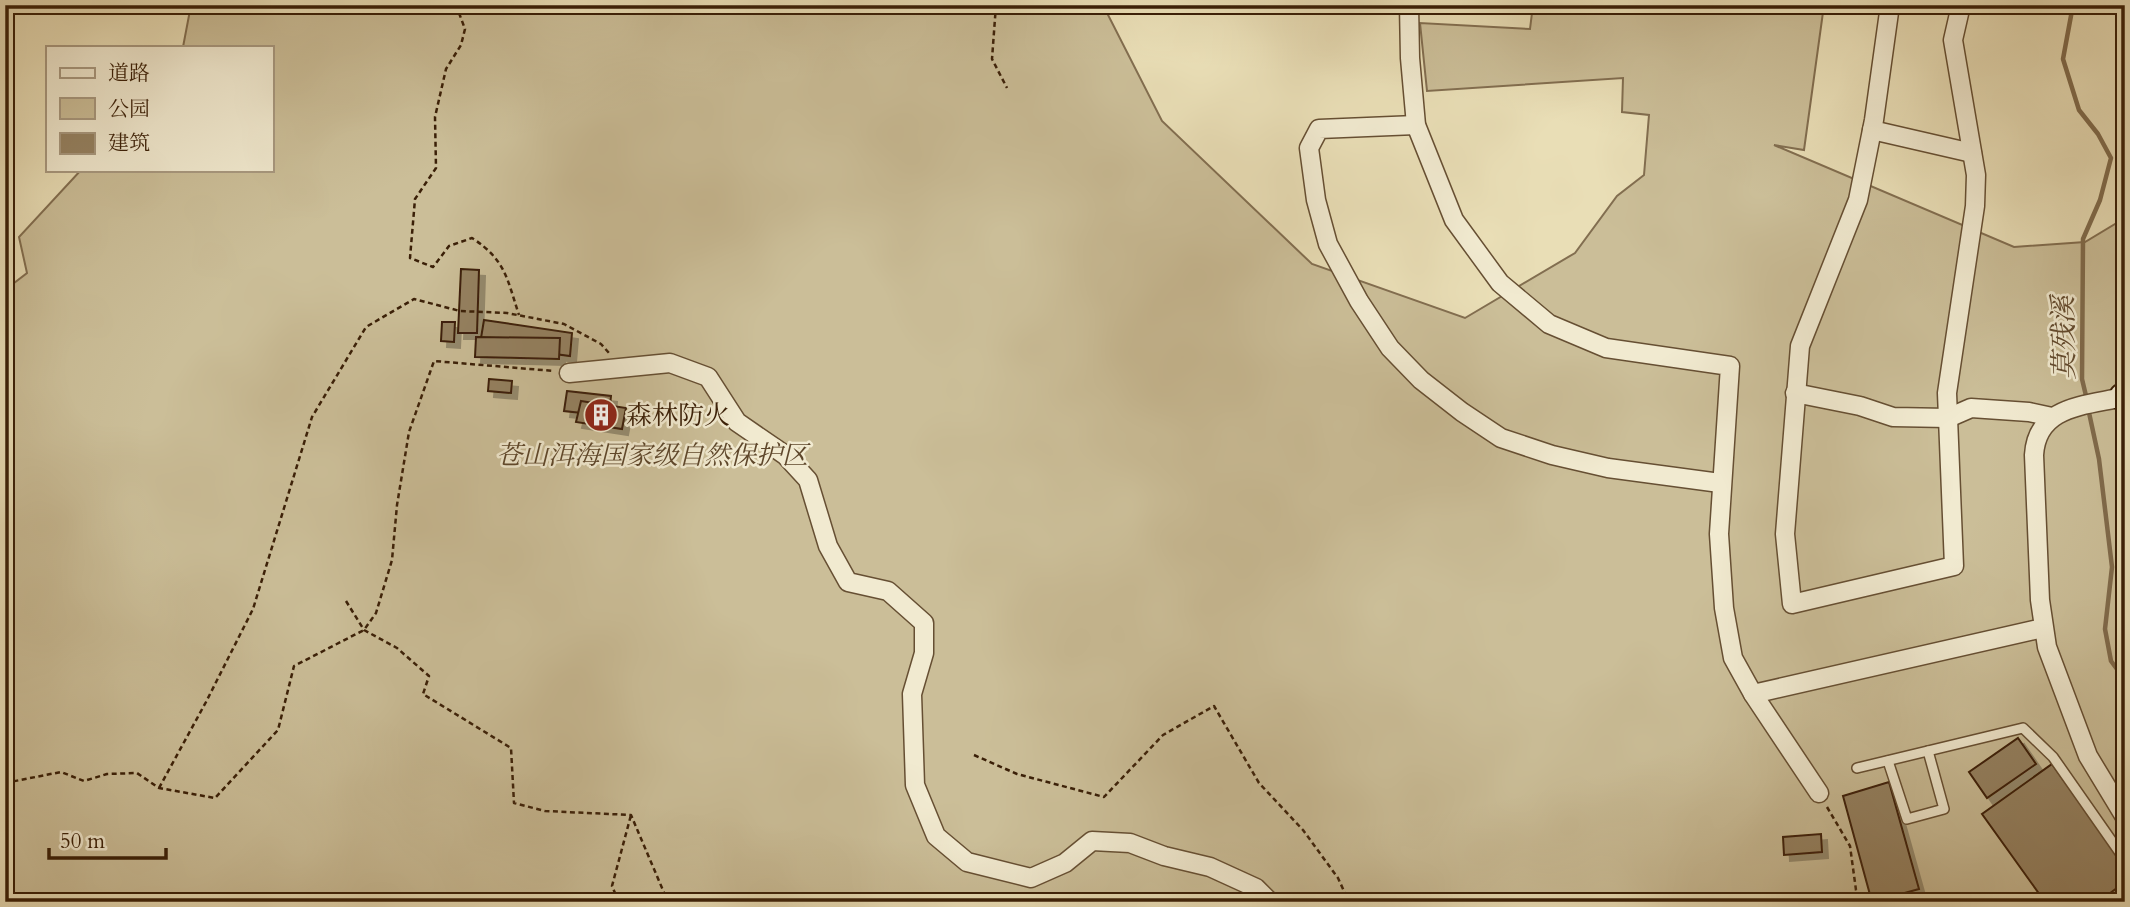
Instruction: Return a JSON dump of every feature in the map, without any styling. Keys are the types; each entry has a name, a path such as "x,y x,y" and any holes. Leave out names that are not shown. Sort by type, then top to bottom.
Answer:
{"street":[{"path":"1409,5 1416,125 1454,220 1500,283 1549,324 1606,348 1730,366 1718,534 1724,608 1732,658 1819,793"},
{"path":"1890,5 1872,130 1858,200 1800,345 1785,534 1792,604 1954,566 1947,393 1975,206 1976,175 1953,40 1961,5"},
{"path":"1416,125 1320,129 1308,148 1315,201 1328,244 1359,301 1390,348 1431,388 1501,438 1552,455 1608,468 1720,483"},
{"path":"1872,130 1972,153"},
{"path":"569,373 670,363 708,377 737,422 785,455 808,480 828,546 848,582 888,591 924,623 924,653 912,694 915,785 936,836 967,862 1031,878 1065,863 1092,841 1129,843 1164,856 1210,867 1256,888 1270,902"},
{"path":"1795,393 1860,406 1893,417 1948,418 1971,408 2055,415 2121,397"},
{"path":"2055,415 2038,434 2034,455 2043,628 2059,684 2088,756 2125,817"},
{"path":"1753,694 2043,628"}],"lane":[{"path":"1857,768 2023,728 2053,757 2125,860"},
{"path":"1888,761 1906,818 1932,813 1944,809 1928,751"}],"path":[{"path":"456,5 465,29 461,45 446,69 435,117 436,168 415,200 410,258 433,267 449,246 472,238 488,248 502,264 519,315"},
{"path":"996,5 992,59 1007,88"},
{"path":"2125,15 2125,30"},
{"path":"159,788 253,609 312,417 366,327 414,299 460,311 519,315 564,324 601,344 625,367"},
{"path":"5,783 61,772 84,781 107,774 137,773 159,788 215,798 278,730 294,666 364,630 376,613 392,560 397,505 409,432 434,361 569,373"},
{"path":"2121,397 2125,441"},
{"path":"346,601 364,630 397,648 429,676 423,694 511,748 514,803 545,811 631,814"},
{"path":"974,755 1017,774 1104,797 1163,734 1214,706 1259,783 1303,830 1338,878 1349,902"},
{"path":"1819,793 1850,846 1860,902"},
{"path":"619,902 612,886 631,814"},
{"path":"631,814 668,902"}],"green space":[{"name":"苍山洱海国家级自然保护区","path":"191,5 1103,5 1162,121 1312,264 1465,318 1575,253 1617,196 1644,175 1649,115 1622,112 1623,78 1427,91 1420,23 1530,29 1533,5 1824,5 1804,150 1774,145 2014,247 2085,242 2125,218 2125,902 5,902 5,290 27,273 19,237 79,172 273,172 273,46 183,46"}],"building":[{"path":"461,269 479,270 477,333 458,333"},
{"path":"484,320 572,333 570,356 480,344"},
{"path":"442,322 455,322 454,342 441,341"},
{"path":"476,337 560,338 559,359 475,357"},
{"path":"489,379 512,381 511,393 488,391"},
{"path":"567,391 611,396 609,416 564,411"},
{"name":"森林防火","path":"581,401 626,408 622,429 576,422"},
{"path":"2018,738 2036,764 1987,798 1969,772"},
{"path":"2052,764 2125,866 2125,882 2098,902 2045,902 1982,814"},
{"path":"1889,782 1919,889 1872,902 1843,796"},
{"path":"1821,834 1822,852 1784,855 1783,837"},
{"path":"1684,896 1729,900 1729,902 1683,902"},
{"path":"1592,897 1637,901 1637,902 1592,902"}],"waterway":[{"name":"莫残溪","path":"2073,5 2063,59 2079,110 2098,134 2111,158 2100,200 2083,239 2082,379 2087,400"},
{"name":"莫残溪","path":"2088,408 2099,459 2112,567 2105,629 2111,661 2125,680"}],"place":[{"name":"森林防火","path":"601,415"}]}
